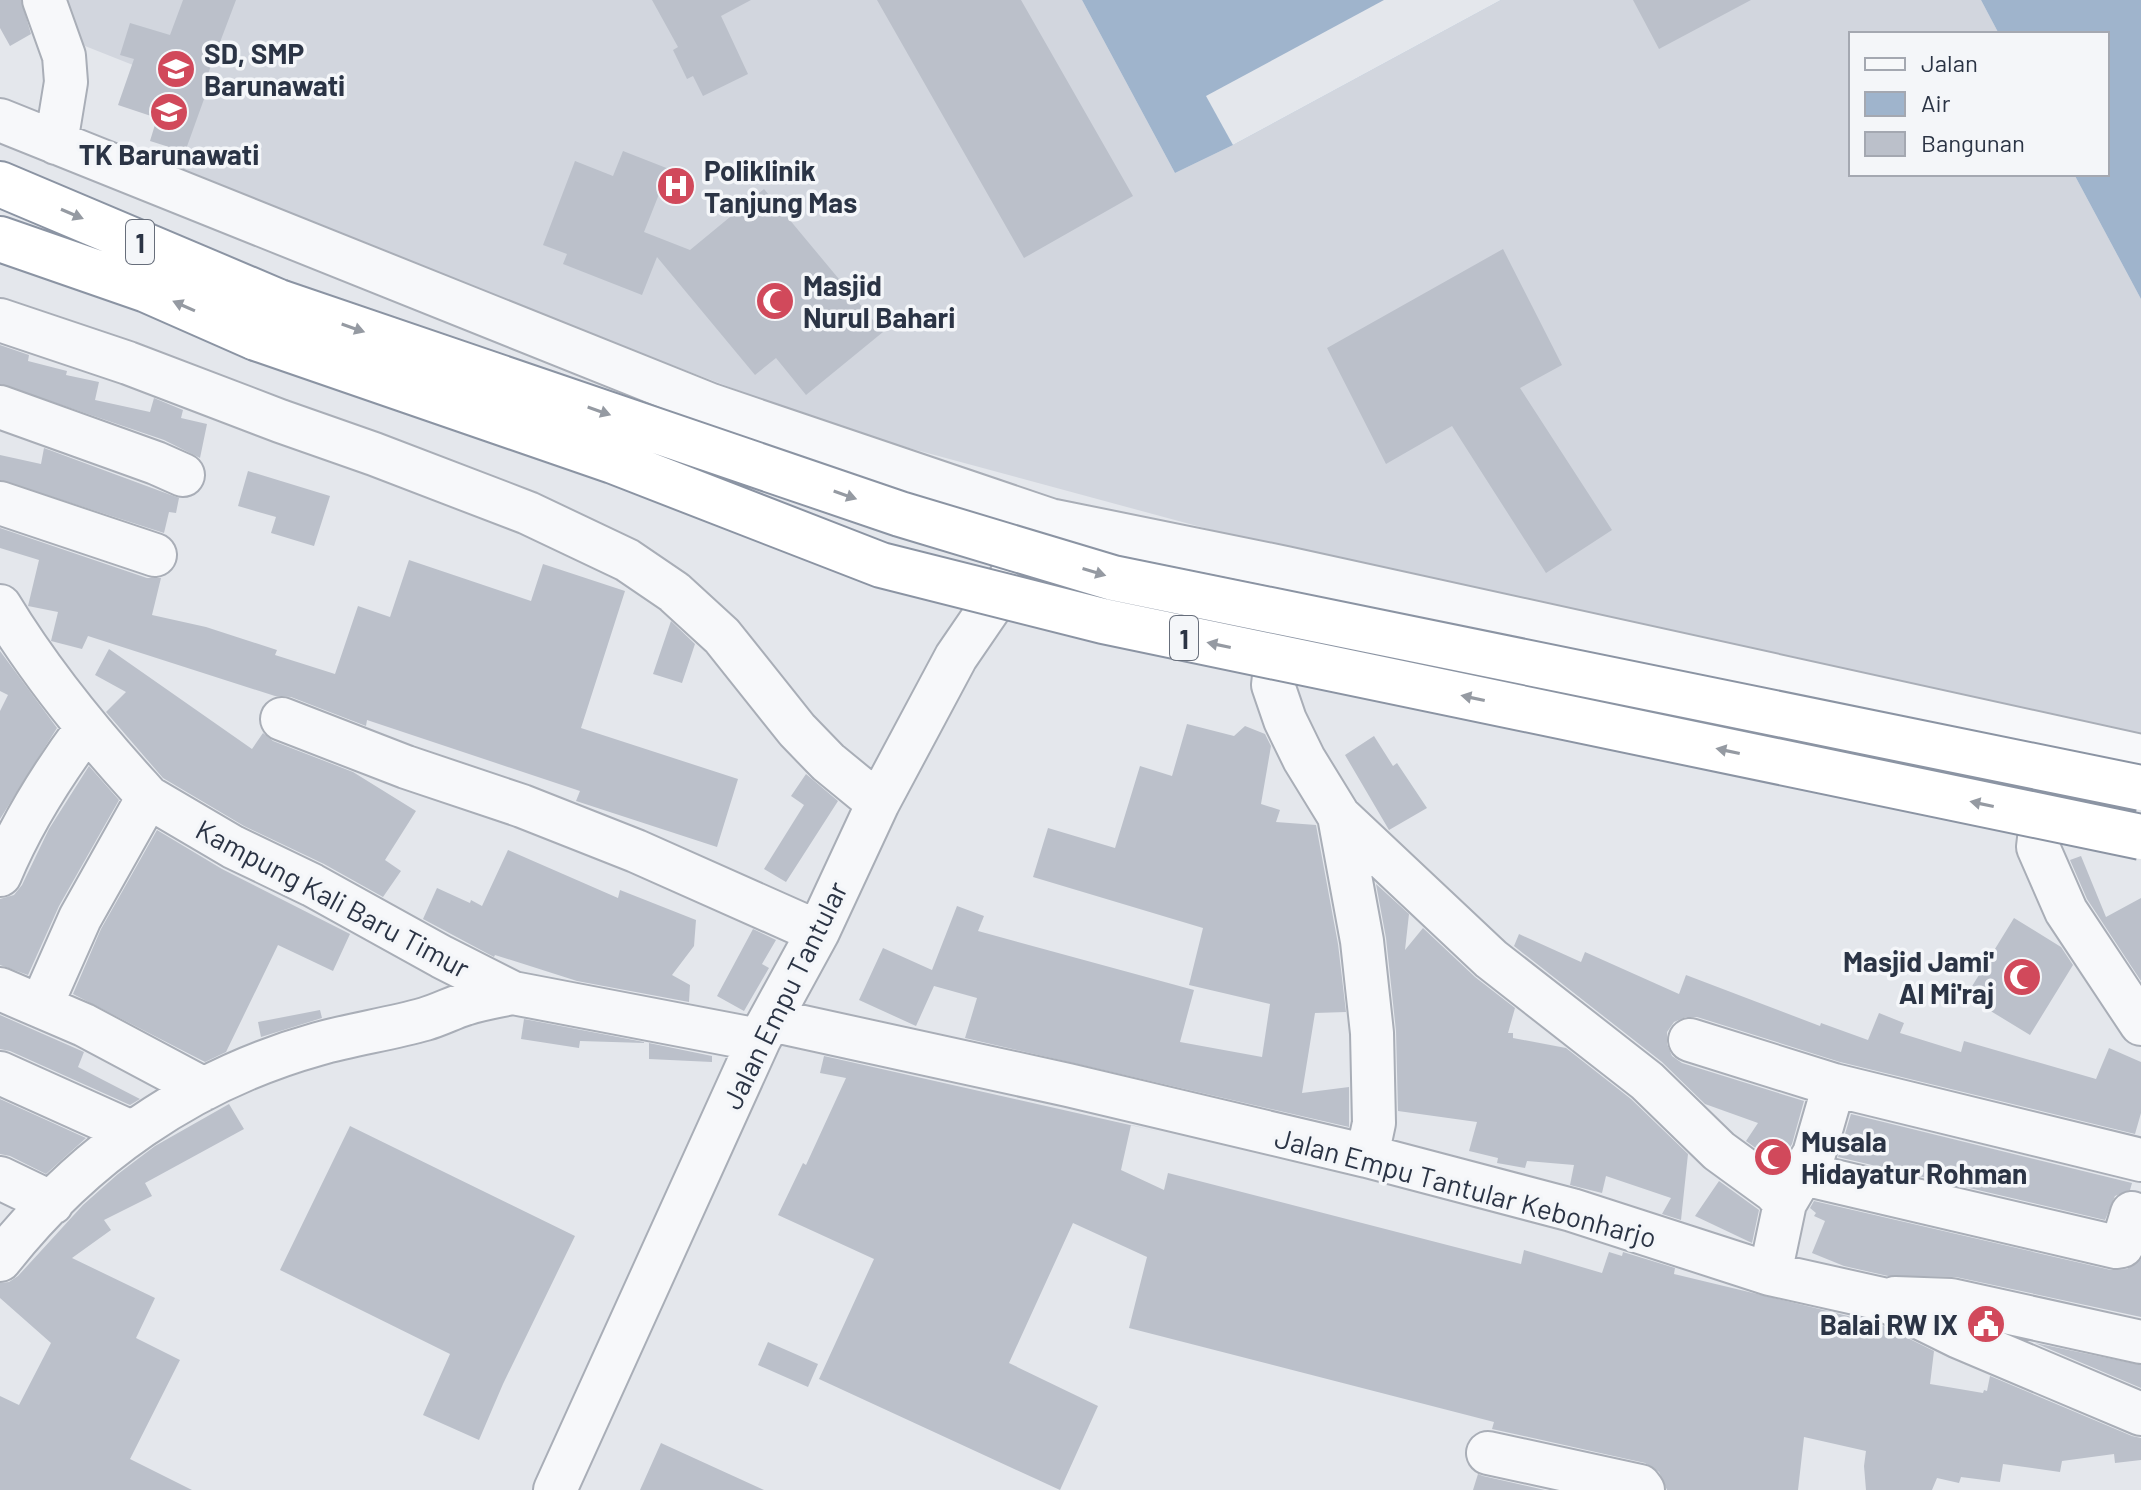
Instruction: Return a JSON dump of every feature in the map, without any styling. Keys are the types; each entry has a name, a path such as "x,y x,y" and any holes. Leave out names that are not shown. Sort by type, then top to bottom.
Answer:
{"highway":[{"name":"1","path":"0,184 268,320 613,461 881,565 1103,621 2141,837"},
{"name":"1","path":"0,239 147,290 268,320 1113,578 2141,788"}],"street":[{"path":"44,0 64,56 66,82 56,143"},
{"path":"0,120 711,405 1050,520 1286,568 2141,756"},
{"path":"0,320 128,363 374,454 528,513 627,560 674,592 722,636 797,730 828,762 878,803"},
{"path":"0,407 183,475"},
{"path":"0,503 155,555"},
{"name":"Jalan Empu Tantular","path":"555,1490 765,1030 818,932 878,803 956,657 1050,520"},
{"path":"1286,568 1273,685 1285,720 1304,759 1339,816 1491,959 1647,1081 1719,1151 1774,1191 1795,1189 2116,1247 2122,1246 2138,1204"},
{"name":"Kampung Kali Baru Timur","path":"2,614 86,729 148,797 233,847 312,885 513,993 765,1030"},
{"path":"282,719 607,839 738,894 818,932"},
{"path":"0,875 42,792 86,729"},
{"path":"2051,737 2038,847 2066,911 2141,1024"},
{"path":"41,1006 80,918 148,797"},
{"path":"1339,816 1362,941 1372,1033 1374,1123 1367,1156"},
{"path":"0,989 84,1025 204,1089"},
{"path":"0,1260 74,1178 131,1132 204,1089 244,1069 318,1044 429,1018 467,1003 513,993"},
{"name":"Jalan Empu Tantular Kebonharjo","path":"765,1030 1068,1085 1367,1156 1572,1210 1770,1274 1882,1299 1959,1337 2141,1414"},
{"path":"1690,1040 1834,1085 2141,1160"},
{"path":"0,1073 131,1132"},
{"path":"1770,1274 1795,1189 1814,1154 1834,1085"},
{"path":"0,1178 52,1203"},
{"path":"1882,1299 1951,1300 2141,1342"},
{"path":"1488,1453 1640,1486 1643,1490"}],"shaded area":[{"path":"58,0 1082,0 1175,173 1233,145 1501,0 1981,0 1998,32 1849,32 1849,176 2075,176 2141,299 2141,736 1456,596 842,430 541,315 176,167 201,92 85,46"}],"water":[{"path":"1082,0 1501,0 1233,145 1175,173"},
{"path":"1981,0 2141,0 2141,299 2075,176 2109,176 2109,32 1998,32"}],"pier":[{"path":"1384,0 1501,0 1233,145 1206,96"}],"building":[{"path":"0,0 21,0 31,34 10,46 0,28"},
{"path":"183,0 236,0 203,87 208,88 185,152 150,141 157,118 118,105 134,59 120,55 130,23 170,35"},
{"path":"652,0 751,0 721,16 748,74 703,96 693,76 687,79 673,50 678,47"},
{"path":"877,0 1021,0 1133,196 1024,258"},
{"path":"1633,0 1751,0 1659,49"},
{"name":"Masjid Nurul Bahari","path":"623,151 669,169 644,232 690,250 764,189 883,332 806,395 776,358 755,375 657,257 642,295 563,264 567,254 543,245 575,161 613,176"},
{"path":"1503,249 1562,365 1520,388 1612,530 1546,573 1452,426 1386,464 1327,348"},
{"path":"0,345 29,355 28,361 67,371 66,375 99,382 95,400 150,412 154,398 183,410 181,418 207,424 200,458 164,440 0,384"},
{"path":"44,448 179,498 176,513 169,512 164,533 0,480 0,455 41,464"},
{"path":"248,471 330,496 314,546 271,533 276,517 238,506"},
{"path":"0,528 147,578 161,578 152,615 206,627 277,650 275,655 335,674 358,606 390,617 409,560 531,601 543,564 625,591 581,728 738,779 717,847 576,801 580,791 367,720 366,726 291,697 275,696 88,636 82,649 51,641 58,612 28,606 39,560 0,548"},
{"path":"671,621 695,644 682,683 653,674"},
{"path":"109,649 252,749 263,733 273,741 353,772 416,811 385,860 401,871 383,897 324,864 244,826 163,778 106,712 126,692 95,675"},
{"path":"0,651 57,728 0,819 0,711 8,695 0,691"},
{"path":"1187,724 1234,736 1245,726 1265,734 1271,746 1261,804 1280,810 1276,822 1316,825 1338,944 1346,1012 1315,1013 1302,1093 1349,1087 1349,1127 965,1038 977,998 934,986 916,1026 859,1000 883,948 932,970 957,906 984,916 978,931 1194,990 1180,1042 1262,1057 1270,1004 1189,985 1203,928 1033,877 1048,828 1115,848 1140,766 1172,776"},
{"path":"1374,736 1393,766 1397,763 1427,808 1389,830 1345,755"},
{"path":"89,766 119,800 59,906 28,975 0,965 0,899 14,895 22,885 49,829"},
{"path":"806,774 838,801 786,882 764,869 804,805 791,796"},
{"path":"157,830 222,869 350,934 333,971 278,945 226,1052 205,1062 73,994 101,929"},
{"path":"508,850 618,898 620,890 696,920 694,946 672,975 690,985 689,1002 577,981 494,957 423,919 437,888 482,906"},
{"path":"2081,856 2106,917 2141,898 2141,981 2087,899 2070,860"},
{"path":"1376,884 1409,914 1405,950 1423,928 1475,977 1515,1008 1508,1033 1513,1033 1513,1038 1566,1048 1631,1099 1688,1154 1681,1220 1662,1214 1671,1198 1606,1176 1602,1193 1570,1185 1574,1165 1527,1161 1525,1168 1497,1163 1498,1158 1469,1151 1477,1122 1398,1111 1396,1031 1386,938"},
{"name":"Masjid Jami' Al Mi'raj","path":"2014,918 2061,947 2073,965 2030,1035 1966,996"},
{"path":"753,929 776,940 762,964 769,968 744,1011 717,996"},
{"path":"1519,934 1581,962 1585,952 1679,994 1686,975 1820,1026 1821,1023 1868,1040 1879,1013 1904,1023 1900,1033 1961,1052 1964,1041 2096,1079 2109,1048 2141,1062 2141,1113 2135,1134 1840,1062 1697,1017 1674,1022 1667,1032 1667,1044 1672,1056 1682,1063 1804,1101 1792,1144 1779,1165 1746,1141 1758,1123 1705,1104 1662,1062 1514,946"},
{"path":"320,1010 322,1018 261,1037 258,1022"},
{"path":"0,1015 84,1052 78,1067 140,1099 130,1105 0,1049"},
{"path":"524,1019 644,1043 580,1041 579,1048 521,1039"},
{"path":"649,1043 712,1056 712,1062 649,1059"},
{"path":"824,1056 1131,1125 1121,1170 1164,1190 1168,1173 1521,1264 1524,1250 1602,1273 1609,1252 1622,1256 1623,1252 1675,1268 1674,1274 1877,1323 1934,1351 1930,1384 1983,1393 1987,1391 1990,1376 2141,1438 2141,1460 2115,1463 2114,1454 2062,1461 2060,1472 2003,1464 2000,1482 1961,1477 1959,1483 1937,1478 1932,1490 1866,1490 1866,1451 1804,1437 1798,1490 1667,1490 1659,1472 1645,1463 1492,1429 1494,1422 1129,1328 1147,1257 1073,1223 1009,1363 1098,1406 1060,1490 819,1379 874,1259 778,1215 803,1163 806,1165 846,1078 820,1073"},
{"path":"0,1099 86,1138 46,1174 0,1154"},
{"path":"229,1104 244,1129 145,1183 152,1196 104,1220 111,1230 72,1258 155,1298 136,1338 180,1360 130,1459 192,1490 0,1490 0,1396 19,1405 51,1343 0,1298 0,1283 18,1276 83,1205 118,1174 155,1146"},
{"path":"1851,1114 2132,1183 2130,1190 2115,1196 2105,1220 1838,1157"},
{"path":"350,1126 575,1236 479,1440 423,1415 450,1354 280,1270"},
{"path":"1719,1181 1759,1210 1752,1243 1695,1216"},
{"path":"1814,1201 2111,1270 2127,1269 2141,1259 2141,1317 1956,1277 1888,1276 1844,1266 1812,1253 1825,1221 1814,1216 1816,1213 1810,1208"},
{"path":"768,1342 818,1364 808,1387 758,1365"},
{"path":"2035,1343 2141,1365 2141,1388"},
{"path":"661,1443 764,1490 640,1490"},
{"path":"1478,1474 1483,1476 1545,1490 1473,1490"}],"place":[{"name":"SD, SMP Barunawati","path":"176,69"},
{"name":"TK Barunawati","path":"169,112"},
{"name":"Poliklinik Tanjung Mas","path":"676,186"},
{"name":"Masjid Nurul Bahari","path":"775,301"},
{"name":"Masjid Jami' Al Mi'raj","path":"2022,977"},
{"name":"Musala Hidayatur Rohman","path":"1773,1157"},
{"name":"Balai RW IX","path":"1986,1324"}]}
